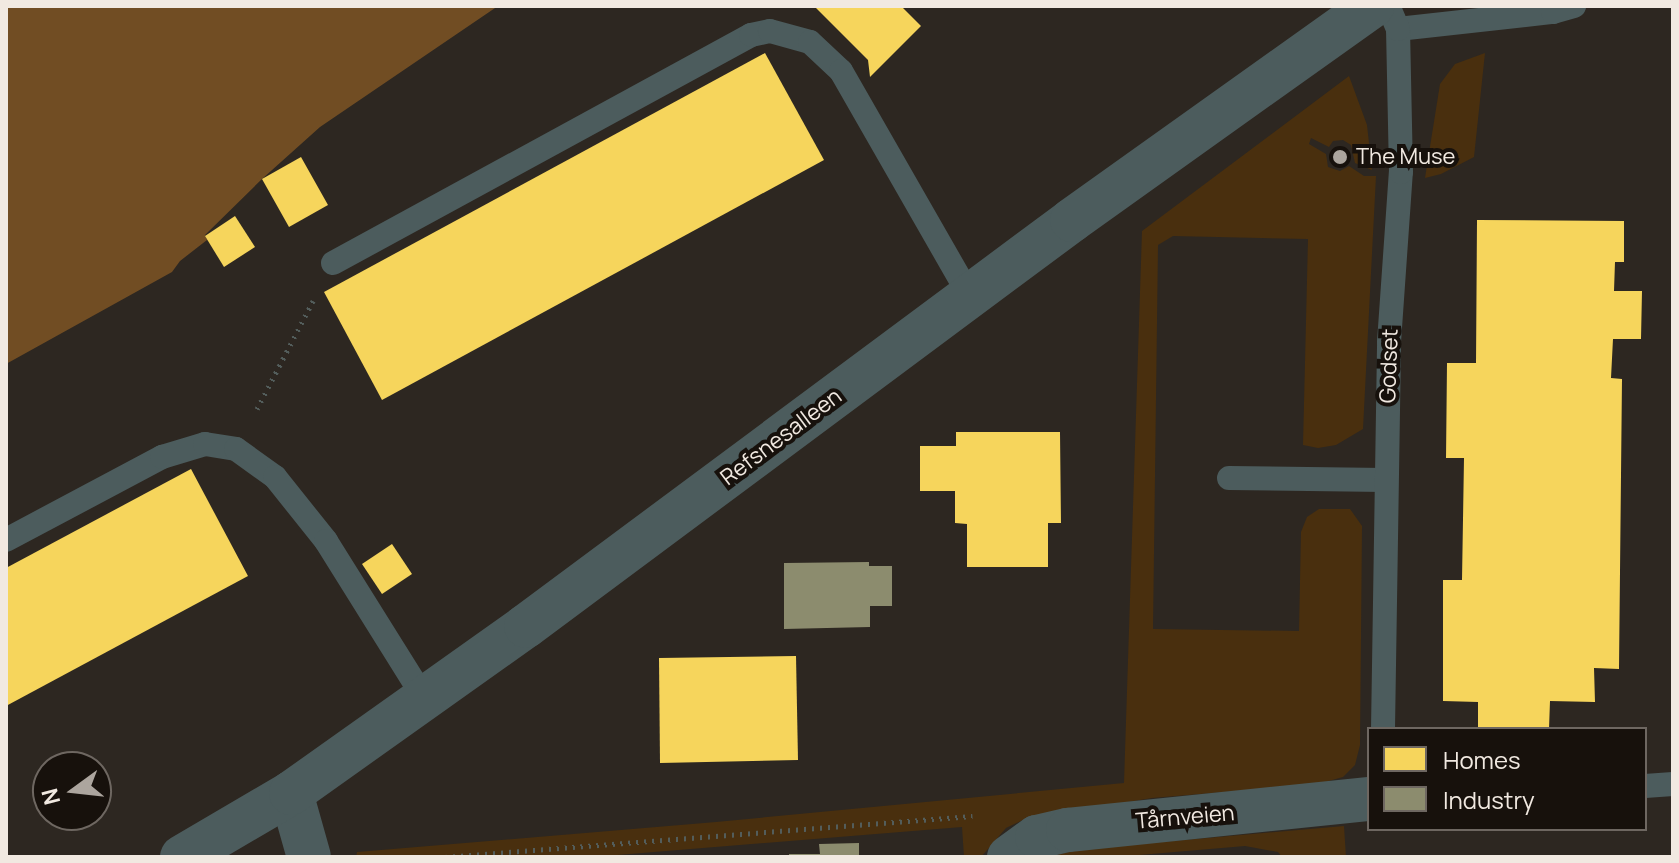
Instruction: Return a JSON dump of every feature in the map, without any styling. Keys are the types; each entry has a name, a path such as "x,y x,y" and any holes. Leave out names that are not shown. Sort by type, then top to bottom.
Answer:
{"street":[{"name":"Refsnesalleen","path":"182,857 291,793 526,626 970,296 1385,18"},
{"path":"291,793 309,857"},
{"name":"Tårnveien","path":"1018,850 1037,837 1120,822 1367,799"}],"lane":[{"name":"Godset","path":"1383,727 1389,342 1401,172 1385,18 1388,6"},
{"path":"1385,18 1553,12 1574,6"},
{"path":"333,263 751,35 770,31 810,42 841,71 970,296"},
{"path":"6,540 162,457 205,444 236,449 275,477 326,541 424,698"},
{"path":"1229,478 1385,480"},
{"path":"1647,786 1673,784"}],"path":[{"path":"236,449 333,263"},
{"path":"445,857 958,816 1006,820 1018,850"}],"shaded area":[{"path":"6,6 498,6 320,127 262,179 205,235 207,240 180,261 172,272 6,364"},
{"path":"1485,53 1474,157 1441,174 1425,178 1440,84 1455,64"},
{"path":"1349,76 1367,125 1372,170 1355,163 1351,145 1343,140 1333,141 1329,147 1311,138 1309,144 1326,154 1328,167 1340,171 1349,166 1364,176 1376,176 1363,429 1336,445 1318,448 1303,445 1308,239 1173,236 1158,245 1153,629 1299,631 1301,532 1307,517 1319,509 1350,509 1362,526 1360,745 1355,765 1343,777 1318,784 1152,798 1025,819 1006,828 981,857 964,857 962,827 593,857 356,857 357,852 1124,783 1142,231"},
{"path":"1344,826 1346,857 1282,857 1278,852 1245,846 1116,857 1046,857 1083,849"}],"building: Homes":[{"path":"814,6 901,6 921,26 870,77 868,60"},
{"path":"765,53 824,160 382,400 324,292"},
{"path":"301,157 328,205 289,227 262,179"},
{"path":"235,216 255,247 224,267 205,236"},
{"path":"1477,220 1624,221 1624,262 1615,262 1614,291 1642,291 1641,339 1613,339 1611,378 1622,379 1619,669 1594,668 1595,702 1550,701 1549,727 1478,727 1478,702 1443,701 1443,580 1462,580 1464,458 1446,458 1447,363 1476,363"},
{"path":"956,432 1060,432 1061,523 1048,523 1048,567 967,567 967,524 955,523 955,491 920,491 920,446 956,446"},
{"path":"191,469 248,576 6,706 6,568"},
{"path":"392,544 412,574 382,594 362,564"},
{"path":"796,656 798,760 660,763 659,658"}],"building: Industry":[{"path":"869,562 869,566 892,566 892,606 870,606 870,627 784,629 784,563"},
{"path":"859,843 859,857 789,857 789,854 820,854 819,844"}],"place":[{"name":"The Muse","path":"1340,157"}]}
